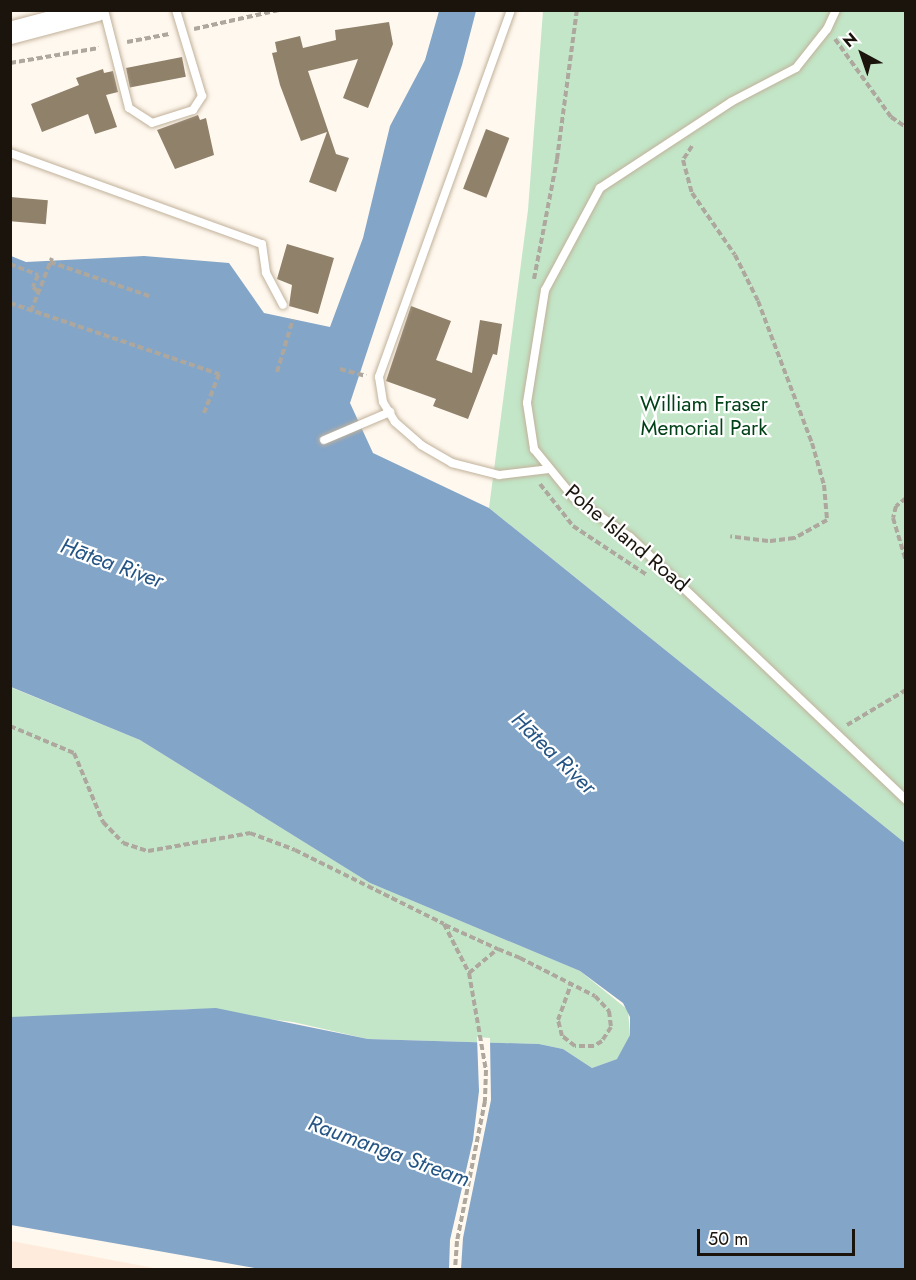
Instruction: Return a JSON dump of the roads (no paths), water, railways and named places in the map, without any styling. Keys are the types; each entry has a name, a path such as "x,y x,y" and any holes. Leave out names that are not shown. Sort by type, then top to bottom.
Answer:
{"main road":[{"path":"10,33 97,10"}],"lane":[{"path":"104,10 129,108 152,123 193,110 202,96 176,10"},
{"path":"511,10 379,377 390,412 421,445 452,463 499,475 534,473 549,469"},
{"name":"Pohe Island Road","path":"836,10 827,29 796,68 711,115 600,188 545,290 527,403 534,449 574,498 638,544 906,800"},
{"path":"10,153 262,244 266,273 283,305"},
{"path":"324,440 390,412"}],"water":[{"path":"439,11 476,11 462,65 350,403 373,453 489,508 905,843 905,1269 260,1269 11,1225 10,1017 216,1008 368,1039 539,1044 563,1049 592,1068 617,1059 630,1035 630,1017 623,1003 580,971 370,883 140,740 11,687 11,256 26,262 144,256 229,263 264,313 330,327 363,238 390,126 425,60"}],"park label":[{"name":"William Fraser Memorial Park","path":"704,416"}],"water label":[{"name":"Hātea River","path":"112,563"},
{"name":"Hātea River","path":"554,753"},
{"name":"Raumanga Stream","path":"389,1151"}]}
